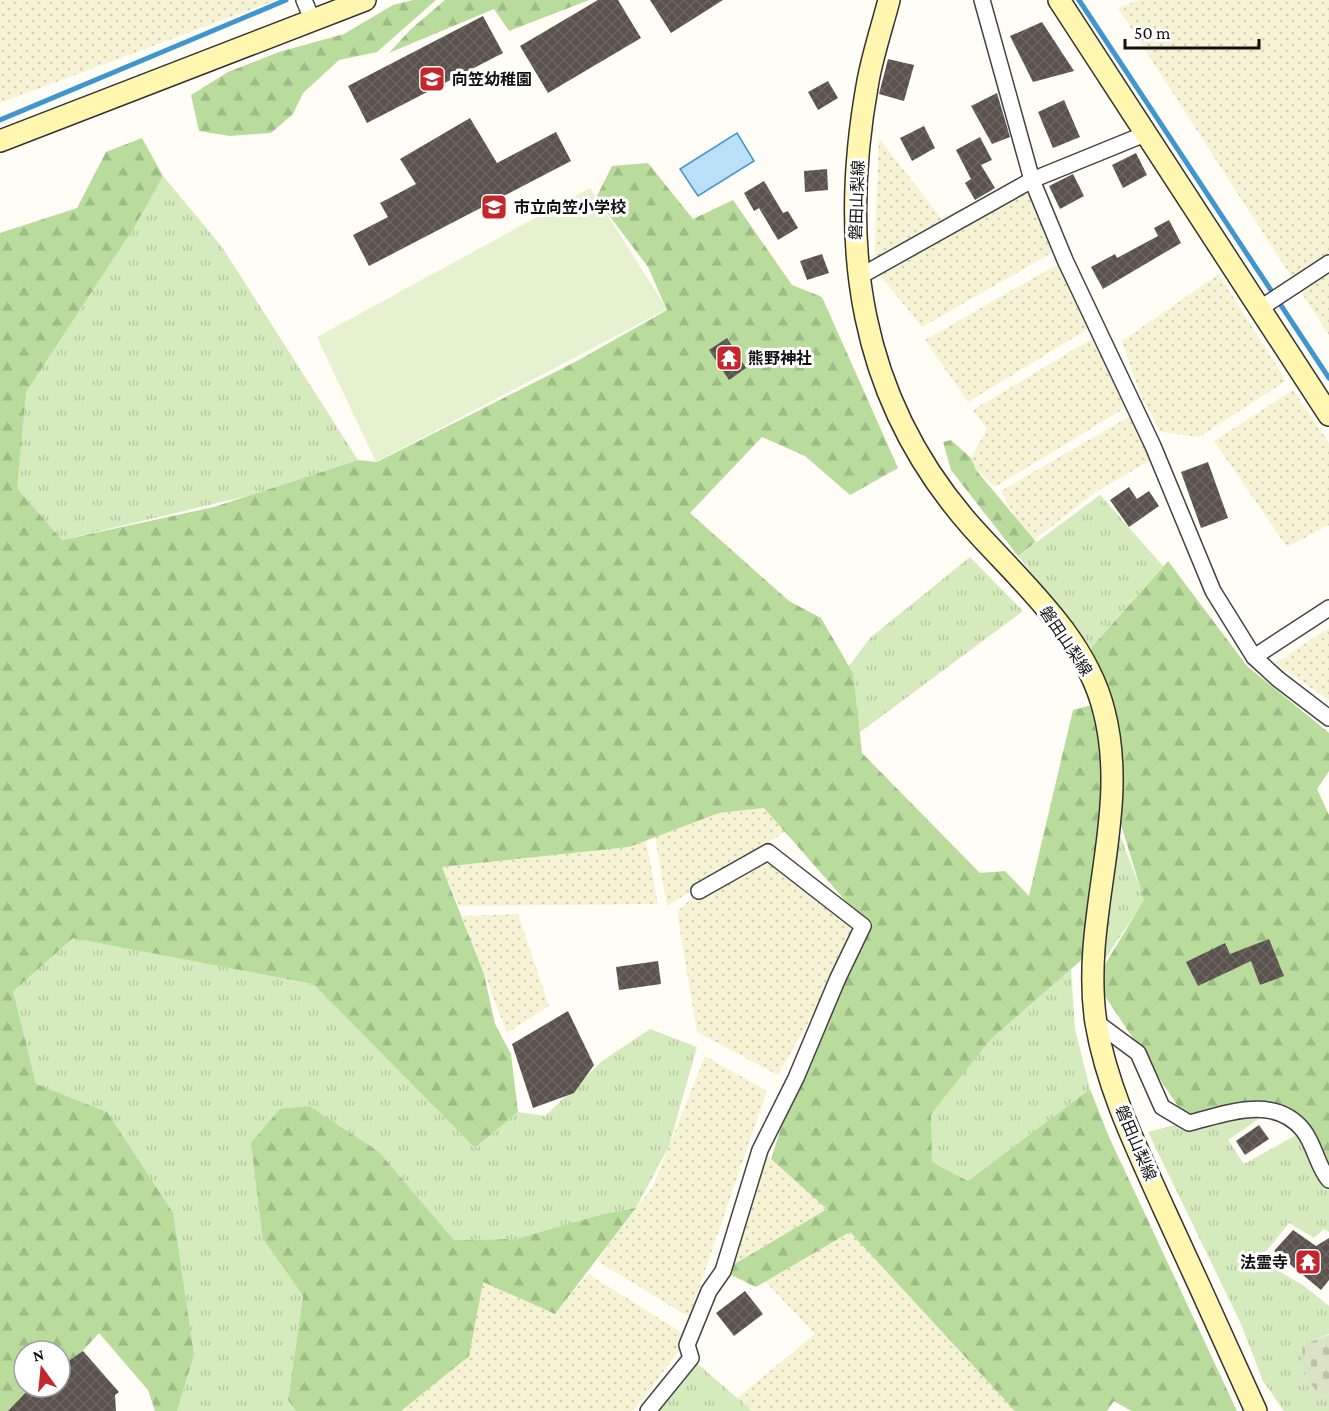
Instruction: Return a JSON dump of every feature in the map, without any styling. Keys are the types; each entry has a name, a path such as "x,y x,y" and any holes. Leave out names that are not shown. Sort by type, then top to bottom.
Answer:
{"main road":[{"path":"0,141 308,9 365,0"},
{"name":"磐田山梨線","path":"889,0 868,80 854,182 857,278 876,361 921,460 968,522 1059,625 1089,671 1104,708 1114,759 1110,826 1094,941 1096,1022 1121,1114 1256,1411"},
{"path":"1059,0 1329,415"}],"street":[{"path":"982,0 1032,180 1063,256 1153,446 1213,591 1254,657 1285,686 1329,718"},
{"path":"857,278 1032,180 1145,134"},
{"path":"1259,309 1329,263"},
{"path":"1254,657 1329,608"},
{"path":"648,1411 691,1358 687,1345 709,1291 723,1271 760,1150 796,1078 838,978 863,926 768,852 699,891"},
{"path":"1096,1022 1138,1053 1162,1107 1189,1123 1263,1108 1286,1116 1303,1130 1329,1180"}],"shaded area":[{"path":"0,0 276,0 0,103"},
{"path":"1139,0 1329,0 1329,335 1118,8"},
{"path":"879,138 941,218 1031,177 1060,248 922,327 874,268"},
{"path":"1065,260 1096,324 968,402 925,340"},
{"path":"1219,274 1286,381 1199,437 1161,432 1141,396 1122,341"},
{"path":"1100,334 1133,403 995,487 976,470 971,458 987,429 973,410"},
{"path":"1293,390 1329,443 1329,525 1287,547 1214,441"},
{"path":"1132,415 1158,456 1097,491 1030,543 1001,491"},
{"path":"1329,628 1329,700 1275,663"},
{"path":"764,808 785,832 667,906 655,837 719,813"},
{"path":"646,840 658,904 459,906 442,867 628,847"},
{"path":"768,852 863,926 778,1075 697,1032 677,912 699,891"},
{"path":"518,914 549,1006 507,1033 462,916"},
{"path":"705,1056 767,1091 689,1317 597,1261 653,1186"},
{"path":"760,1150 828,1208 723,1271"},
{"path":"850,1232 1015,1411 752,1411 737,1398 815,1334 763,1279"},
{"path":"588,1274 689,1337 634,1411 401,1411 468,1356 483,1281 555,1314"}],"green space":[{"path":"413,0 436,0 377,52 339,60 303,93 293,114 271,133 230,136 199,131 191,95 228,72 279,52 344,34 393,5"},
{"path":"445,0 589,0 509,31 494,9 389,53 410,30"},
{"path":"142,138 163,176 136,224 26,392 17,488 62,540 214,507 358,460 377,462 577,361 667,310 648,267 596,198 612,166 648,163 693,219 733,200 792,285 822,297 898,468 850,495 805,456 762,437 690,513 789,601 821,618 853,673 862,753 980,873 1005,871 1029,896 1073,710 1099,703 1091,648 1168,561 1247,666 1329,733 1329,771 1317,789 1329,815 1329,1179 1286,1116 1189,1123 1095,981 1144,900 1112,795 1094,949 990,1040 931,1114 932,1162 968,1181 1090,1089 1109,1137 1237,1411 1131,1411 1114,1401 1107,1411 1015,1411 850,1232 756,1287 723,1271 827,1209 771,1159 802,1063 863,926 850,906 764,808 719,813 629,847 442,867 484,974 495,1024 511,1054 518,1112 475,1148 313,984 73,938 13,991 36,1084 107,1112 173,1213 194,1355 177,1411 155,1411 148,1390 99,1333 72,1363 72,1339 12,1339 12,1399 40,1399 29,1411 0,1411 0,233 77,208 106,152"},
{"path":"163,176 222,247 358,460 251,495 62,540 17,488 14,405 79,311"},
{"path":"590,188 667,309 376,462 317,337"},
{"path":"951,440 971,458 976,470 1036,542 1018,556 951,470 943,442"},
{"path":"1100,495 1163,566 1091,648 1018,556"},
{"path":"970,557 1023,611 859,733 853,673 849,666 870,638"},
{"path":"1111,812 1145,900 1095,973"},
{"path":"73,937 313,984 475,1148 518,1112 545,1116 602,1061 650,1029 697,1047 669,1146 636,1208 516,1239 454,1240 379,1152 263,1239 303,1296 288,1400 296,1411 177,1411 194,1355 36,1084 12,991"},
{"path":"1071,969 1075,1029 1090,1089 968,1181 932,1162 929,1109 990,1040"},
{"path":"309,1106 379,1152 454,1240 516,1239 604,1214 636,1208 555,1314 483,1282 469,1356 401,1411 296,1411 288,1400 303,1296 263,1239 251,1143 280,1109"},
{"path":"1260,1118 1228,1140 1244,1164 1298,1134 1309,1158 1329,1180 1329,1232 1324,1229 1314,1238 1289,1223 1265,1253 1275,1269 1303,1285 1329,1306 1329,1334 1302,1346 1320,1396 1329,1394 1329,1411 1284,1411 1263,1381 1241,1324 1148,1132 1186,1122"},
{"path":"1329,1335 1329,1394 1320,1396 1304,1374 1302,1345"},
{"path":"691,1358 752,1411 648,1411"}],"water":[{"path":"737,133 754,161 698,196 680,169"}],"building":[{"path":"598,0 618,0 641,38 548,93 520,46"},
{"path":"650,0 723,0 671,33"},
{"path":"483,16 503,53 367,123 348,86"},
{"path":"1042,22 1074,71 1033,82 1010,36"},
{"path":"888,59 914,65 904,101 879,94"},
{"path":"828,81 838,98 818,110 808,92"},
{"path":"997,93 1010,137 992,144 971,106"},
{"path":"1064,100 1080,137 1053,148 1038,112"},
{"path":"470,118 497,163 556,132 571,161 369,266 353,235 388,217 380,203 416,184 400,159"},
{"path":"924,126 935,148 912,161 900,138"},
{"path":"980,137 992,160 981,165 995,188 975,200 965,183 971,179 956,150"},
{"path":"1136,153 1147,175 1123,188 1112,165"},
{"path":"827,169 828,190 805,192 804,171"},
{"path":"1073,174 1084,196 1060,209 1049,186"},
{"path":"764,181 783,213 788,211 798,228 778,240 759,208 754,211 744,193"},
{"path":"1169,220 1181,243 1103,289 1091,267 1115,254 1117,258 1158,236 1154,228"},
{"path":"822,254 829,273 807,280 800,261"},
{"path":"727,338 746,368 729,380 709,350"},
{"path":"1208,462 1228,518 1201,528 1181,472"},
{"path":"1129,487 1137,499 1149,491 1159,506 1129,527 1110,500"},
{"path":"1269,939 1284,976 1260,985 1251,961 1198,986 1186,962 1225,943 1230,954"},
{"path":"658,961 661,984 619,990 616,967"},
{"path":"568,1011 594,1065 574,1093 533,1108 512,1044"},
{"path":"1259,1125 1269,1139 1245,1155 1236,1141"},
{"name":"法霊寺","path":"1293,1230 1316,1246 1329,1238 1329,1280 1321,1290 1274,1251"},
{"path":"745,1291 763,1314 734,1336 716,1313"},
{"path":"83,1351 119,1392 115,1395 116,1411 8,1411 20,1399 72,1399 72,1359"}],"waterway":[{"path":"0,120 286,0"},
{"path":"1079,0 1329,378"}],"place":[{"name":"向笠幼稚園","path":"432,79"},
{"name":"市立向笠小学校","path":"494,207"},
{"name":"熊野神社","path":"729,358"},
{"name":"法霊寺","path":"1308,1262"}]}
